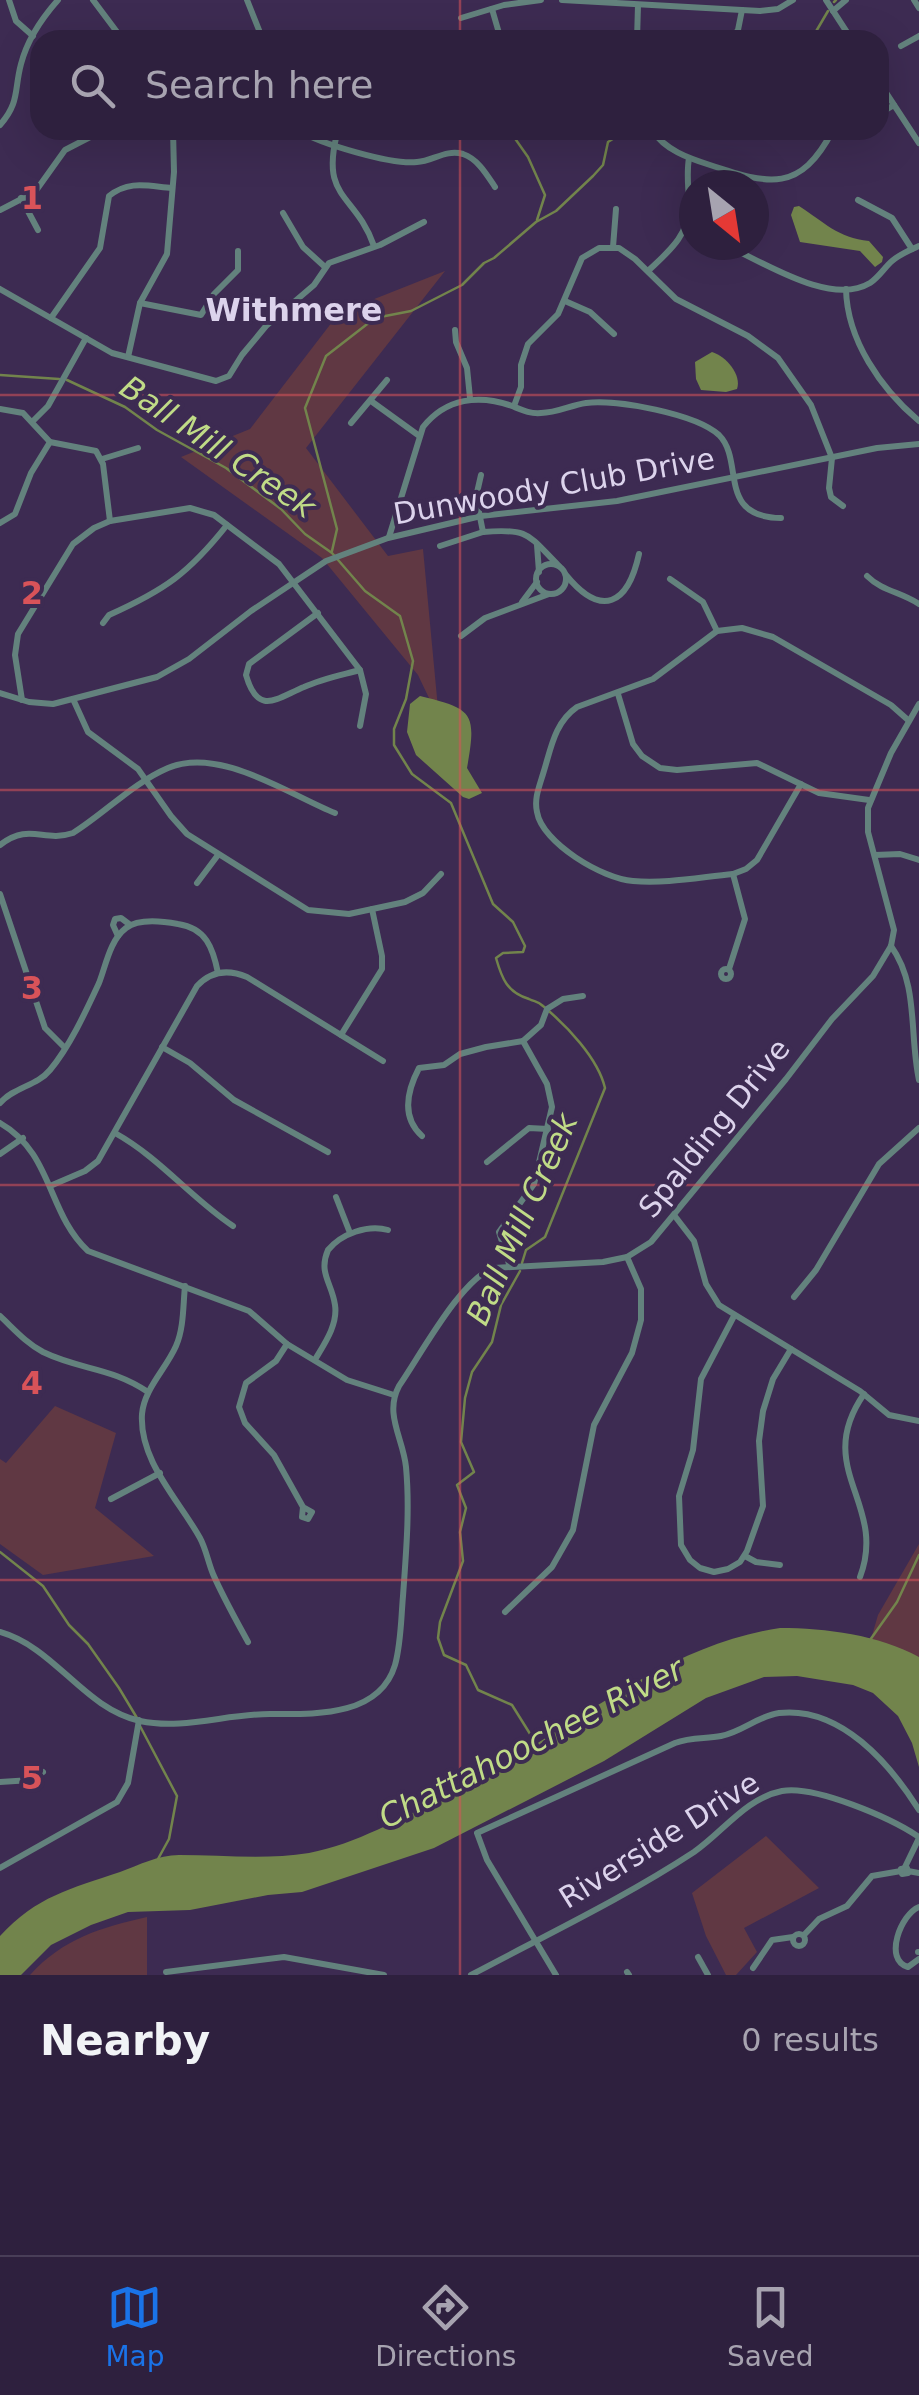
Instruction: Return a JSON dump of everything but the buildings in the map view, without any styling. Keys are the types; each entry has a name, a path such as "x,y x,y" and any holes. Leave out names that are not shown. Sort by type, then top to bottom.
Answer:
{"street":[{"path":"10,0 16,21 30,33"},
{"path":"37,30 58,0"},
{"path":"248,0 259,30"},
{"path":"462,18 541,0"},
{"path":"562,0 742,10 772,10 793,0"},
{"path":"826,0 845,30"},
{"path":"833,11 846,0"},
{"path":"914,0 919,8"},
{"path":"96,1 116,30"},
{"path":"637,30 638,5"},
{"path":"492,9 499,30"},
{"path":"738,30 742,10"},
{"path":"901,46 919,36"},
{"path":"0,125 14,106 22,60 30,43"},
{"path":"889,97 919,143"},
{"path":"889,107 894,104"},
{"path":"0,210 42,185 65,150 81,140"},
{"path":"128,358 140,303 166,258 173,140"},
{"path":"324,140 402,163 423,162 448,153 464,154 482,168 495,187"},
{"path":"335,140 331,156 334,184 365,226 374,246"},
{"path":"659,140 689,158 758,181 777,181 809,165 827,140"},
{"path":"687,170 689,158"},
{"path":"51,318 100,248 109,196 133,184 172,188"},
{"path":"21,198 38,230"},
{"path":"754,260 810,284 846,289 873,281 889,263 916,247 892,218 858,200"},
{"path":"613,247 616,209"},
{"path":"283,213 303,247 325,267"},
{"path":"0,289 128,358 210,380 226,378 266,326 314,286 325,267 340,256 374,246 424,222"},
{"path":"648,271 679,239"},
{"path":"514,406 528,344 556,317 582,258 593,250 624,250 676,299 748,336 778,358 811,405 832,458 828,488 831,497 843,506"},
{"path":"140,303 201,315 214,294 238,270 238,251"},
{"path":"846,289 849,320 863,350 892,395 919,420"},
{"path":"565,301 590,312 614,334"},
{"path":"456,330 456,342 468,368 470,398"},
{"path":"33,420 48,406 86,338"},
{"path":"352,423 387,380"},
{"path":"388,538 419,435 431,416 470,398 528,412 605,403 678,416 720,436 729,454 738,496 752,510 781,518"},
{"path":"371,401 419,435"},
{"path":"0,408 17,410 33,420 50,442 96,451 102,459 110,521"},
{"path":"0,523 15,514 31,473 50,442"},
{"name":"Dunwoody Club Drive","path":"0,693 46,704 170,671 341,553 388,538 480,516 616,501 891,446 919,444"},
{"path":"102,459 138,448"},
{"path":"480,475 476,497 484,532"},
{"path":"22,700 14,655 18,634 65,552 86,533 110,521 190,508 206,511 267,552 294,582 360,670 366,694 360,726"},
{"path":"103,623 180,577 228,525"},
{"path":"440,546 484,532 510,530 528,534 578,590 600,600 618,598 626,592 639,554"},
{"path":"521,603 537,582 537,544"},
{"path":"539,572 548,565 559,566"},
{"path":"554,593 566,584 566,575"},
{"path":"867,576 878,586 900,591 919,604"},
{"path":"670,579 703,602 717,631"},
{"path":"537,582 554,593"},
{"path":"462,636 484,618 521,603 578,590"},
{"path":"318,613 250,664 246,676 254,694 276,701 307,685 360,670"},
{"path":"801,784 757,860 733,874 644,882 623,880 582,860 544,832 537,815 536,796 559,725 577,707 618,694 666,671 717,631 742,628 767,634 891,705 914,713"},
{"path":"618,694 633,744 654,765 677,770 757,763 818,794 869,804"},
{"path":"73,699 88,732 128,758 180,827 308,910 341,915 413,899 440,874"},
{"path":"919,704 869,804 868,832 894,922 891,946 914,992 913,1045 919,1080"},
{"path":"891,705 908,720"},
{"path":"0,845 27,832 58,837 73,833 146,781 178,764 219,764 335,813"},
{"path":"875,856 900,854 919,860"},
{"path":"197,884 218,855"},
{"path":"729,970 745,919 733,874"},
{"path":"0,894 46,1028 64,1047"},
{"path":"341,1035 382,968 372,910"},
{"path":"118,936 115,920 121,918 130,925"},
{"path":"0,1103 13,1090 47,1073 97,986 118,936 130,925 176,923 196,930 211,945 218,972"},
{"name":"Spalding Drive","path":"394,1395 471,1280 487,1270 604,1262 627,1257 651,1242 814,1040 873,976 891,946"},
{"path":"50,1186 94,1166 197,986 218,972 247,976 384,1061"},
{"path":"422,1136 410,1125 408,1112 409,1091 419,1068 444,1065 460,1054 486,1047 524,1041 542,1026 546,1009 563,999 583,996"},
{"path":"510,1267 499,1232 534,1184 552,1108 550,1093 524,1041"},
{"path":"162,1047 190,1063 234,1100 328,1152"},
{"path":"0,1123 23,1138 37,1157 72,1233 88,1252 250,1311 287,1344 354,1384 394,1395 392,1415 406,1465 408,1530 397,1656 388,1680 366,1699 326,1715 253,1715 175,1724 139,1720 102,1705 41,1651 0,1632"},
{"path":"488,1162 529,1128 548,1128"},
{"path":"794,1297 816,1270 879,1164 919,1128"},
{"path":"115,1133 142,1148 204,1206 234,1226"},
{"path":"0,1154 23,1138"},
{"path":"336,1197 350,1234"},
{"path":"674,1215 694,1240 710,1293 719,1305 864,1394 888,1415 919,1421"},
{"path":"316,1358 335,1313 324,1258 333,1243 350,1234 388,1230"},
{"path":"505,1612 552,1567 573,1530 594,1425 632,1353 641,1320 641,1289 627,1257"},
{"path":"185,1286 178,1342 148,1392 143,1427 160,1473 201,1540 214,1578 248,1642"},
{"path":"0,1316 42,1351 119,1374 148,1392"},
{"path":"734,1316 701,1380 694,1450 678,1505 682,1545 694,1564 707,1570 722,1571 745,1556 763,1506 763,1411 788,1347"},
{"path":"287,1344 276,1361 246,1383 239,1407 245,1423 274,1455 303,1507"},
{"path":"860,1576 868,1554 868,1532 846,1471 844,1448 849,1420 864,1394"},
{"path":"112,1499 160,1473"},
{"path":"745,1556 756,1562 780,1565"},
{"path":"556,1975 487,1860 477,1833 676,1743 694,1737 724,1736 784,1712 834,1724 862,1742 895,1774 919,1810"},
{"path":"0,1868 117,1802 128,1783 139,1720"},
{"path":"0,1782 31,1780 43,1772"},
{"name":"Riverside Drive","path":"472,1975 696,1851 746,1808 774,1793 811,1793 890,1820 919,1838"},
{"path":"905,1870 919,1838"},
{"path":"753,1968 772,1940 793,1938 796,1945 802,1946 804,1935 819,1919 847,1906 872,1876 905,1870 919,1873"},
{"path":"919,1907 909,1912 898,1935 896,1961 908,1967 919,1954"},
{"path":"166,1972 284,1956 384,1975"},
{"path":"698,1956 708,1975"}],"shaded area":[{"path":"799,206 840,233 869,241 883,257 882,262 875,267 860,251 800,242 791,215 794,207"},
{"path":"445,271 306,448 388,556 423,549 439,719 418,675 322,558 181,457 250,429 339,313"},
{"path":"712,352 732,367 737,389 701,390 695,362"},
{"path":"420,696 451,705 467,716 471,735 467,768 482,793 469,799 463,797 416,755 407,732 410,704"},
{"path":"55,1406 116,1433 95,1508 154,1556 43,1575 0,1544 0,1459 6,1463"},
{"path":"919,1544 919,1657 871,1639 878,1615"},
{"path":"780,1628 852,1634 919,1657 919,1767 898,1716 873,1693 853,1685 797,1676 764,1677 706,1698 604,1761 434,1848 302,1892 190,1910 128,1912 51,1945 21,1975 0,1975 0,1936 27,1912 55,1895 164,1857 293,1855 344,1843 493,1776 536,1744 682,1658 746,1635"},
{"path":"766,1836 819,1888 744,1928 757,1952 736,1975 726,1975 706,1936 692,1893"},
{"path":"147,1917 147,1975 30,1975 69,1943"}],"waterway":[{"path":"817,30 828,11"},
{"path":"516,140 545,195 537,220"},
{"path":"332,551 337,529 305,408 326,356 375,318 411,311 462,285 536,222 556,211 593,176 603,165 611,140"},
{"name":"Ball Mill Creek","path":"0,375 59,379"},
{"name":"Ball Mill Creek","path":"67,380 125,407 157,430 226,468 281,509 305,534 332,553 365,591 400,616 413,661 406,699 394,729 394,745 412,774 451,803 493,904 513,922 525,946 523,952 503,953 496,958 507,984 515,993 541,1004 571,1032 596,1065 605,1088 545,1237 526,1250 522,1263"},
{"name":"Ball Mill Creek","path":"520,1271 501,1305 492,1342 472,1372 465,1398 461,1442 474,1472 457,1485 466,1508 460,1532 463,1561 440,1622 438,1638 444,1655 466,1665 478,1690 512,1705 537,1745"},
{"path":"0,1552 43,1586 69,1625 88,1644 137,1718"},
{"path":"870,1640 897,1602 919,1555"},
{"path":"140,1726 177,1796 169,1839 158,1859"}],"district":[{"name":"Withmere","path":"294,310"}],"water label":[{"name":"Chattahoochee River","path":"531,1743"}]}
